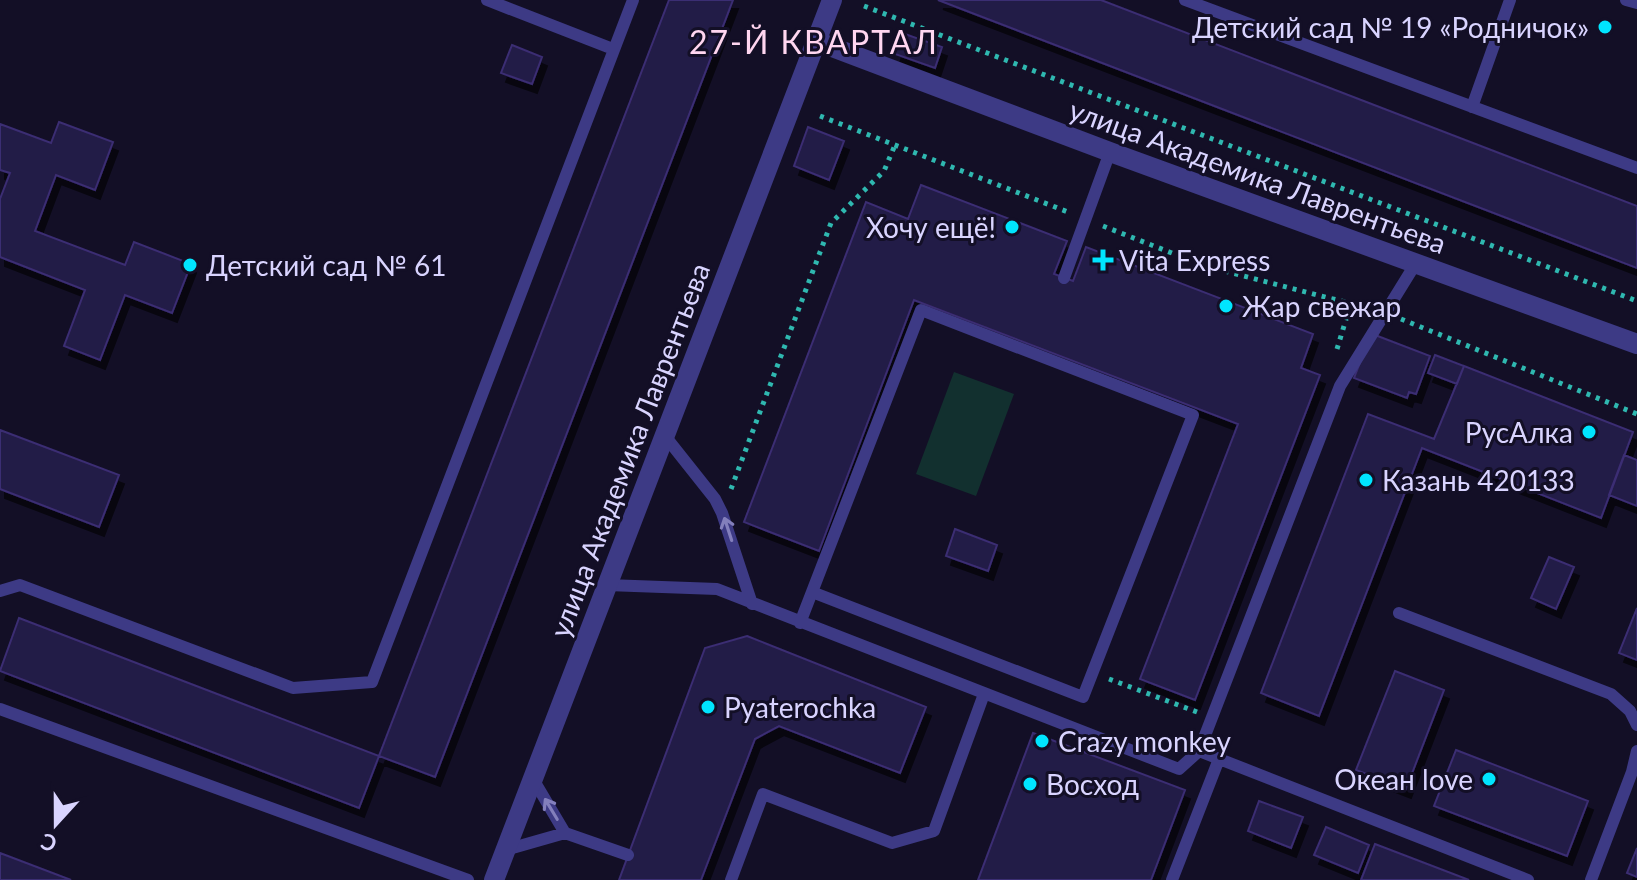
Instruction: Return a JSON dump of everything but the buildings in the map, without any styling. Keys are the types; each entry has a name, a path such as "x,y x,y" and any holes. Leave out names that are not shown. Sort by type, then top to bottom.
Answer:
{"street":[{"name":"улица Академика Лаврентьева","path":"494,880 832,0"},
{"name":"улица Академика Лаврентьева","path":"816,41 1637,344"}],"lane":[{"path":"487,0 613,49"},
{"path":"0,591 20,585 293,688 372,682 633,0"},
{"path":"1185,0 1637,168"},
{"path":"1472,107 1510,0"},
{"path":"1626,0 1637,3"},
{"path":"1064,278 1110,152"},
{"path":"607,585 717,589 1179,769 1199,751 1340,386 1416,263"},
{"path":"800,623 921,310 1037,351 1193,415 1083,697 812,592"},
{"path":"665,436 715,499 752,604"},
{"path":"1399,613 1611,694 1630,711 1637,725"},
{"path":"731,880 763,794 892,843 934,831 984,694"},
{"path":"0,709 468,880"},
{"path":"1199,751 1528,880"},
{"path":"1591,880 1637,751"},
{"path":"1172,880 1219,759"},
{"path":"533,779 565,833"},
{"path":"505,850 565,833 628,855"}],"path":[{"path":"864,6 1637,301"},
{"path":"820,116 1205,266 1386,313 1637,414"},
{"path":"722,513 831,223 884,171 895,145"},
{"path":"1093,673 1198,712"}],"green space":[{"path":"954,372 1014,394 976,496 916,474"}],"place":[{"name":"Детский сад № 19 «Родничок»","path":"1605,27"},
{"name":"Хочу ещё!","path":"1012,227"},
{"name":"Vita Express","path":"1103,260"},
{"name":"Детский сад № 61","path":"190,265"},
{"name":"Жар свежар","path":"1226,306"},
{"name":"РусАлка","path":"1589,432"},
{"name":"Казань 420133","path":"1366,480"},
{"name":"Pyaterochka","path":"708,707"},
{"name":"Crazy monkey","path":"1042,741"},
{"name":"Океан love","path":"1489,779"},
{"name":"Восход","path":"1030,784"}],"district":[{"name":"27-Й КВАРТАЛ","path":"814,41"}]}
